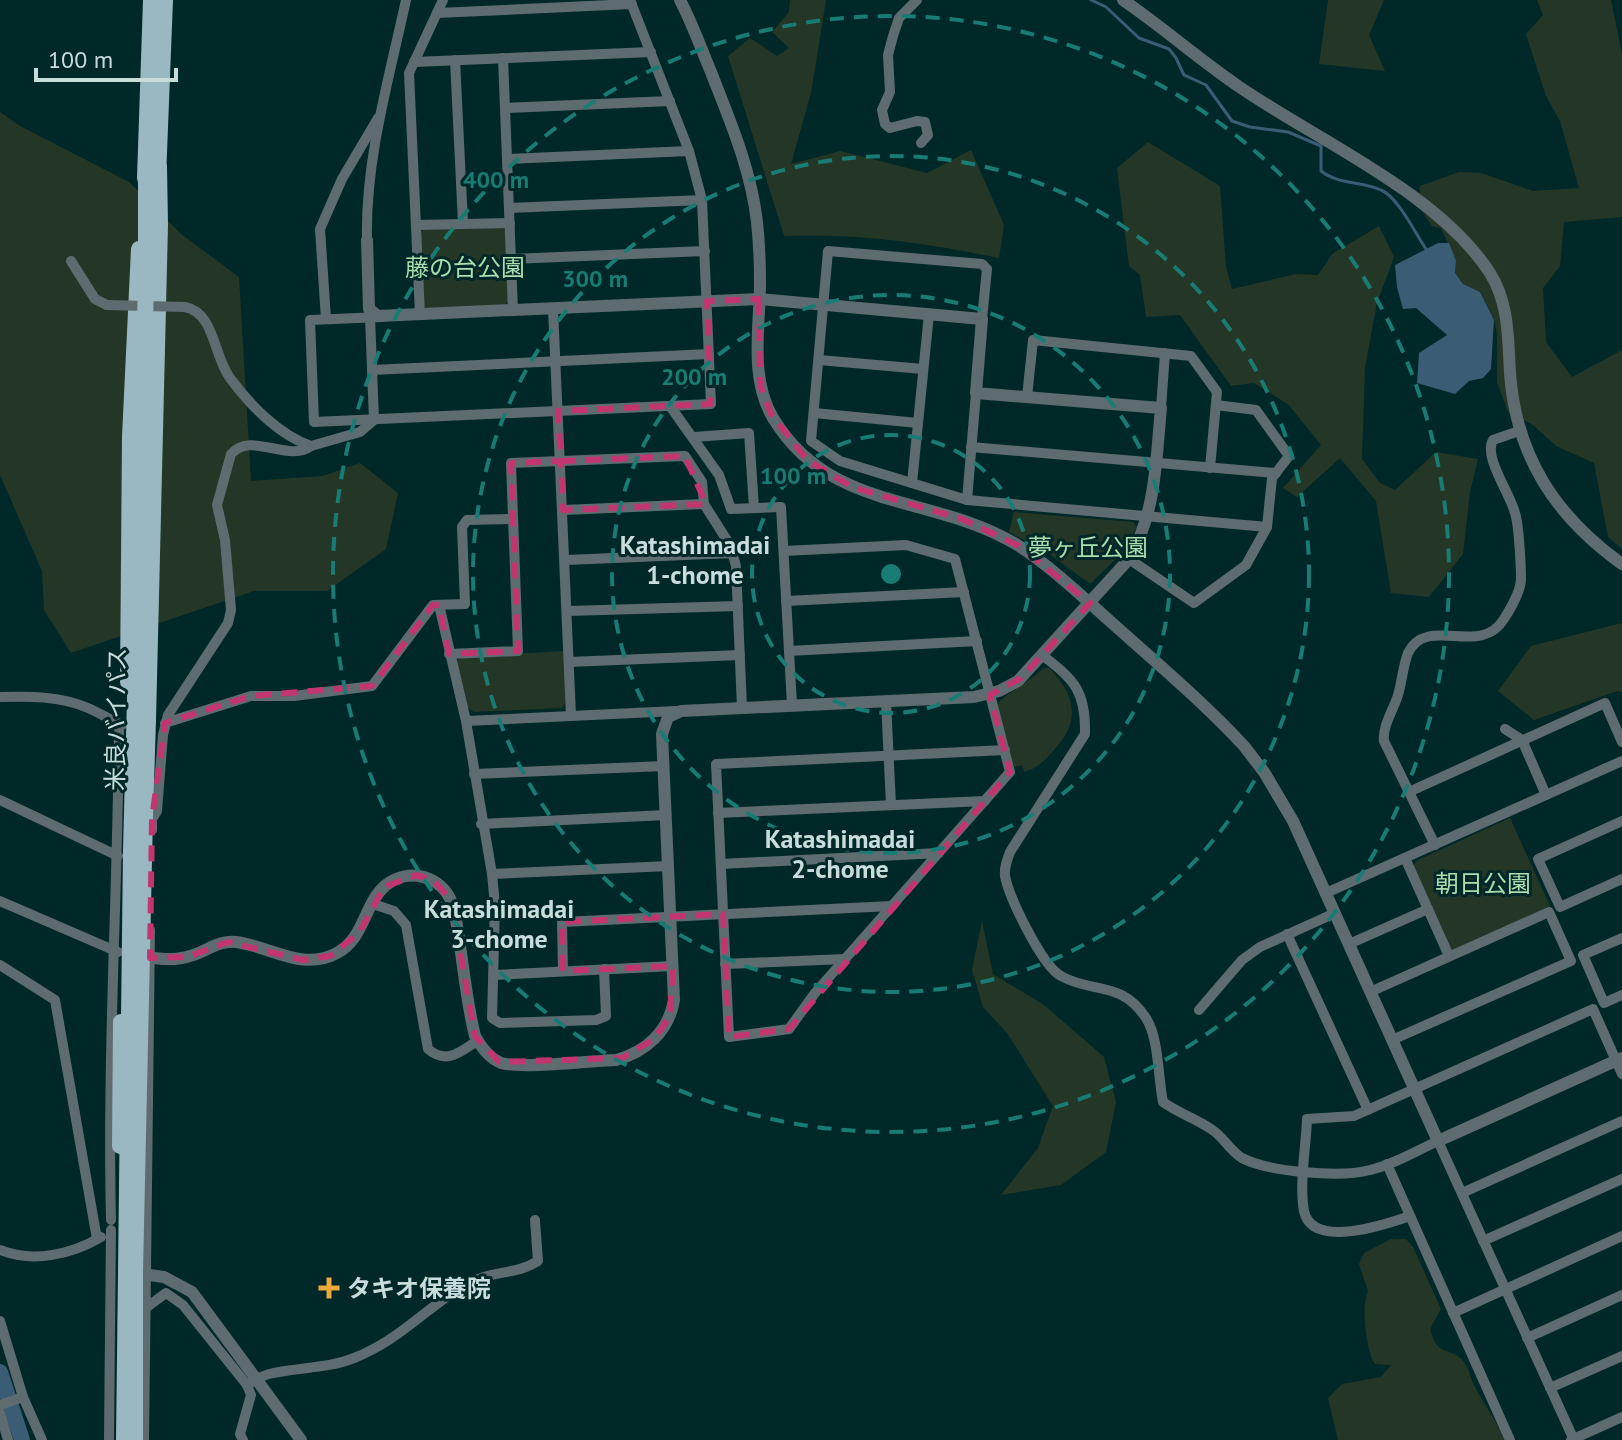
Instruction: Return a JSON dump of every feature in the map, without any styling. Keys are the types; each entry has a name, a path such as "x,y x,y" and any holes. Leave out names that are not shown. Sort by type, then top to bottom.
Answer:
{"main road":[{"name":"米良バイパス","path":"126,1440 152,282 151,0"},
{"name":"米良バイパス","path":"126,1440 126,1128 146,282 165,0"},
{"path":"134,1273 114,1223 120,1070 119,952 126,813 123,718 130,437 153,167"},
{"path":"126,1440 128,1327 134,1273 146,957 145,815 160,225 153,167"}],"street":[{"path":"384,316 375,315 369,309 366,210 381,113 406,0"},
{"path":"420,315 409,73 443,0"},
{"path":"680,0 729,117 748,174 757,222 757,353 760,385 778,426 807,460 827,475 852,487 962,519 1019,546 1090,603 1244,746 1280,796 1326,893 1573,1440 1622,1417"},
{"path":"917,0 899,18 893,36 888,55 890,92 882,110 885,124 890,128 925,122 928,135 921,143"},
{"path":"1123,0 1242,89 1397,185 1467,245 1492,277 1504,304 1511,394 1519,431 1535,468 1559,506 1582,532 1622,564"},
{"path":"437,13 631,2 689,151 702,200 705,251 707,301 711,404 314,422 310,320 384,316 513,311 707,301 759,299 982,319"},
{"path":"414,62 651,52"},
{"path":"503,58 513,311"},
{"path":"455,60 463,223"},
{"path":"505,108 670,101"},
{"path":"326,319 320,229 342,179 381,113"},
{"path":"507,159 689,151"},
{"path":"509,208 702,200"},
{"path":"416,225 510,223"},
{"path":"511,259 705,251"},
{"path":"967,500 987,269 982,264 966,262 828,251 811,441 840,461 967,500 1267,527"},
{"path":"71,261 95,299 107,305 196,309 204,317 217,356 230,378 285,433 311,446"},
{"path":"553,309 571,716"},
{"path":"912,483 929,314"},
{"path":"370,317 374,420"},
{"path":"1027,397 1033,340 1191,356 1217,392 1210,468"},
{"path":"466,721 974,697 990,694 1018,681 1129,559 1140,540 1148,516 1156,463 1165,353"},
{"path":"372,370 709,354"},
{"path":"819,360 923,369"},
{"path":"976,393 1161,408"},
{"path":"1129,559 1194,603 1246,565 1267,527 1272,478 1289,456 1256,410 1216,405"},
{"path":"670,406 719,475 731,509 781,507 792,705"},
{"path":"814,413 918,423"},
{"path":"146,957 152,819 157,811 164,729 180,693 228,623 231,610 225,540 217,505 231,454 237,448 249,445 293,451 308,449 360,432 374,420"},
{"path":"1435,845 1383,737 1403,680 1408,654 1418,641 1426,637 1477,637 1492,633 1504,619 1519,586 1517,520 1510,496 1490,455 1490,447 1493,440 1519,431"},
{"path":"694,437 749,433 754,508"},
{"path":"971,447 1276,473"},
{"path":"449,654 518,651 511,463 685,456 702,482 704,504 733,553 742,708"},
{"path":"563,510 704,504"},
{"path":"0,697 60,700 164,729 251,696 294,696 372,686 433,605 465,604 462,527 467,520 513,519"},
{"path":"784,551 906,545 955,559 977,641 1005,750 1010,772 815,993 789,1029 729,1037 716,764 1005,750"},
{"path":"566,560 733,553"},
{"path":"786,601 964,592"},
{"path":"439,605 466,721 481,824 492,874 495,905 492,1018 500,1023 596,1020 606,1016 604,969"},
{"path":"568,611 738,606"},
{"path":"789,651 977,641"},
{"path":"569,662 740,655"},
{"path":"1043,656 1064,671 1080,690 1086,713 1085,734 1010,852 1004,871 1008,889 1041,955 1053,972 1064,979 1127,996 1147,1020 1156,1053 1163,1102 1221,1135 1240,1157 1270,1168 1304,1172 1357,1172 1387,1164 1619,1059"},
{"path":"886,701 891,805"},
{"path":"1411,791 1605,703 1622,742"},
{"path":"0,901 119,952 146,957 187,957 213,946 235,942 295,959 325,958 338,953 353,940 384,887 403,876 424,877 445,891 453,905 477,1041 492,1058 512,1065 616,1060 629,1056 654,1039 670,1016 674,1000 663,726 668,717 681,711"},
{"path":"119,952 118,856 123,718"},
{"path":"1505,729 1522,740 1546,795"},
{"path":"1326,893 1622,761"},
{"path":"474,774 664,766"},
{"path":"0,800 118,856"},
{"path":"718,813 985,801"},
{"path":"481,824 666,815"},
{"path":"1622,821 1538,859 1560,907 1622,879"},
{"path":"721,864 939,853"},
{"path":"1405,858 1449,956"},
{"path":"492,874 669,866"},
{"path":"373,904 394,911 406,925 428,1049 441,1058 448,1058 477,1041"},
{"path":"563,971 562,922 892,906"},
{"path":"1349,944 1428,909"},
{"path":"1370,992 1549,912 1571,961 1392,1040"},
{"path":"1199,1010 1242,960 1260,947 1335,913"},
{"path":"1287,934 1368,1110"},
{"path":"1622,938 1583,955 1604,1003 1622,995"},
{"path":"725,964 845,959"},
{"path":"0,965 55,1000 97,1239"},
{"path":"494,975 673,966"},
{"path":"1410,1216 1363,1231 1321,1230 1310,1223 1304,1213 1307,1119 1354,1116 1593,1009 1619,1059 1622,1074"},
{"path":"1462,1193 1622,1121"},
{"path":"1387,1164 1510,1440"},
{"path":"1483,1241 1622,1179"},
{"path":"252,1382 267,1374 352,1359 391,1340 475,1280 503,1272 517,1272 530,1266 538,1261 535,1220"},
{"path":"0,1250 19,1257 67,1251 97,1239 114,1223"},
{"path":"109,1440 114,1223"},
{"path":"1453,1313 1622,1236"},
{"path":"134,1273 147,1307 144,1440"},
{"path":"134,1273 176,1281 192,1292 252,1382 240,1434 243,1440"},
{"path":"147,1307 166,1293 183,1305 301,1440"},
{"path":"1527,1338 1622,1295"},
{"path":"0,1321 20,1397 42,1440"},
{"path":"1550,1388 1622,1356"},
{"path":"8,1440 1,1407 20,1397"}],"highlighted area":[{"path":"759,299 760,385 771,414 807,460 852,487 962,519 1019,546 1090,603 1021,678 990,695 1010,772 789,1029 729,1037 723,914 562,922 563,971 673,966 670,1016 654,1039 622,1058 499,1062 475,1036 451,900 434,881 417,875 384,887 359,933 330,956 303,960 228,942 187,957 150,958 152,819 165,723 251,696 372,686 433,605 439,605 449,654 518,651 511,463 561,461 558,411 711,404 707,301","holes":["685,456 706,504 563,510 561,461"]}],"green space":[{"path":"790,0 826,0 811,93 791,164 840,151 927,173 971,150 1004,225 999,258 892,240 784,236 728,56 750,38 777,56 789,48 772,32 789,12"},
{"path":"1328,0 1384,0 1369,35 1385,71 1319,64"},
{"path":"1537,0 1611,0 1622,54 1622,217 1564,222 1560,266 1543,288 1546,342 1572,377 1622,350 1622,549 1608,537 1594,463 1556,446 1533,425 1508,412 1497,382 1494,320 1480,292 1463,284 1455,273 1456,261 1441,228 1432,226 1420,208 1420,186 1459,172 1481,173 1533,191 1579,188 1560,121 1546,96 1526,34 1543,15"},
{"path":"0,112 20,126 129,182 181,234 239,277 251,481 323,476 360,463 398,493 386,549 327,591 254,591 71,653 44,610 42,571 0,475"},
{"path":"1148,142 1220,186 1226,267 1232,289 1296,274 1318,275 1332,254 1379,226 1394,257 1377,303 1365,367 1362,459 1380,483 1395,490 1436,452 1478,459 1470,492 1463,554 1429,597 1391,593 1376,501 1340,458 1297,497 1283,488 1321,445 1289,405 1254,383 1231,386 1180,315 1146,317 1140,275 1129,266 1117,168"},
{"name":"藤の台公園","path":"506,226 509,301 504,305 427,309 423,305 420,233 425,228"},
{"name":"夢ヶ丘公園","path":"1014,512 1133,522 1137,527 1123,552 1090,584 1048,553 1009,532"},
{"path":"1622,623 1622,692 1617,691 1534,720 1498,691 1531,646"},
{"path":"564,651 566,702 562,708 474,712 468,708 456,663 460,657"},
{"path":"1043,668 1049,668 1065,688 1072,708 1071,718 1063,739 1054,750 1040,764 1024,772 1022,765 1014,767 997,705"},
{"name":"朝日公園","path":"1510,818 1550,906 1450,951 1413,867 1416,861"},
{"path":"982,921 993,974 1044,1005 1104,1057 1116,1102 1106,1152 1061,1185 1001,1195 1038,1148 1053,1106 1007,1033 983,1007 972,970"},
{"path":"1391,1239 1406,1239 1413,1247 1441,1309 1430,1329 1433,1339 1441,1349 1459,1357 1466,1364 1504,1440 1338,1440 1328,1398 1342,1384 1381,1377 1391,1365 1375,1364 1369,1350 1365,1317 1368,1291 1359,1264 1364,1253"}],"water":[{"path":"1438,243 1449,243 1456,261 1455,273 1463,284 1480,292 1494,320 1491,369 1483,378 1469,381 1455,394 1417,383 1419,353 1447,335 1416,308 1403,309 1397,287 1395,265"}],"waterway":[{"path":"1091,0 1106,7 1139,38 1169,49 1184,75 1206,85 1232,121 1250,127 1288,132 1321,146 1321,171 1335,179 1373,187 1387,194 1400,208 1426,249"},
{"path":"0,1372 22,1440"}],"place":[{"name":"タキオ保養院","path":"329,1288"}],"district":[{"name":"Katashimadai 1-chome","path":"695,559"},
{"name":"Katashimadai 2-chome","path":"840,853"},
{"name":"Katashimadai 3-chome","path":"499,923"}]}
